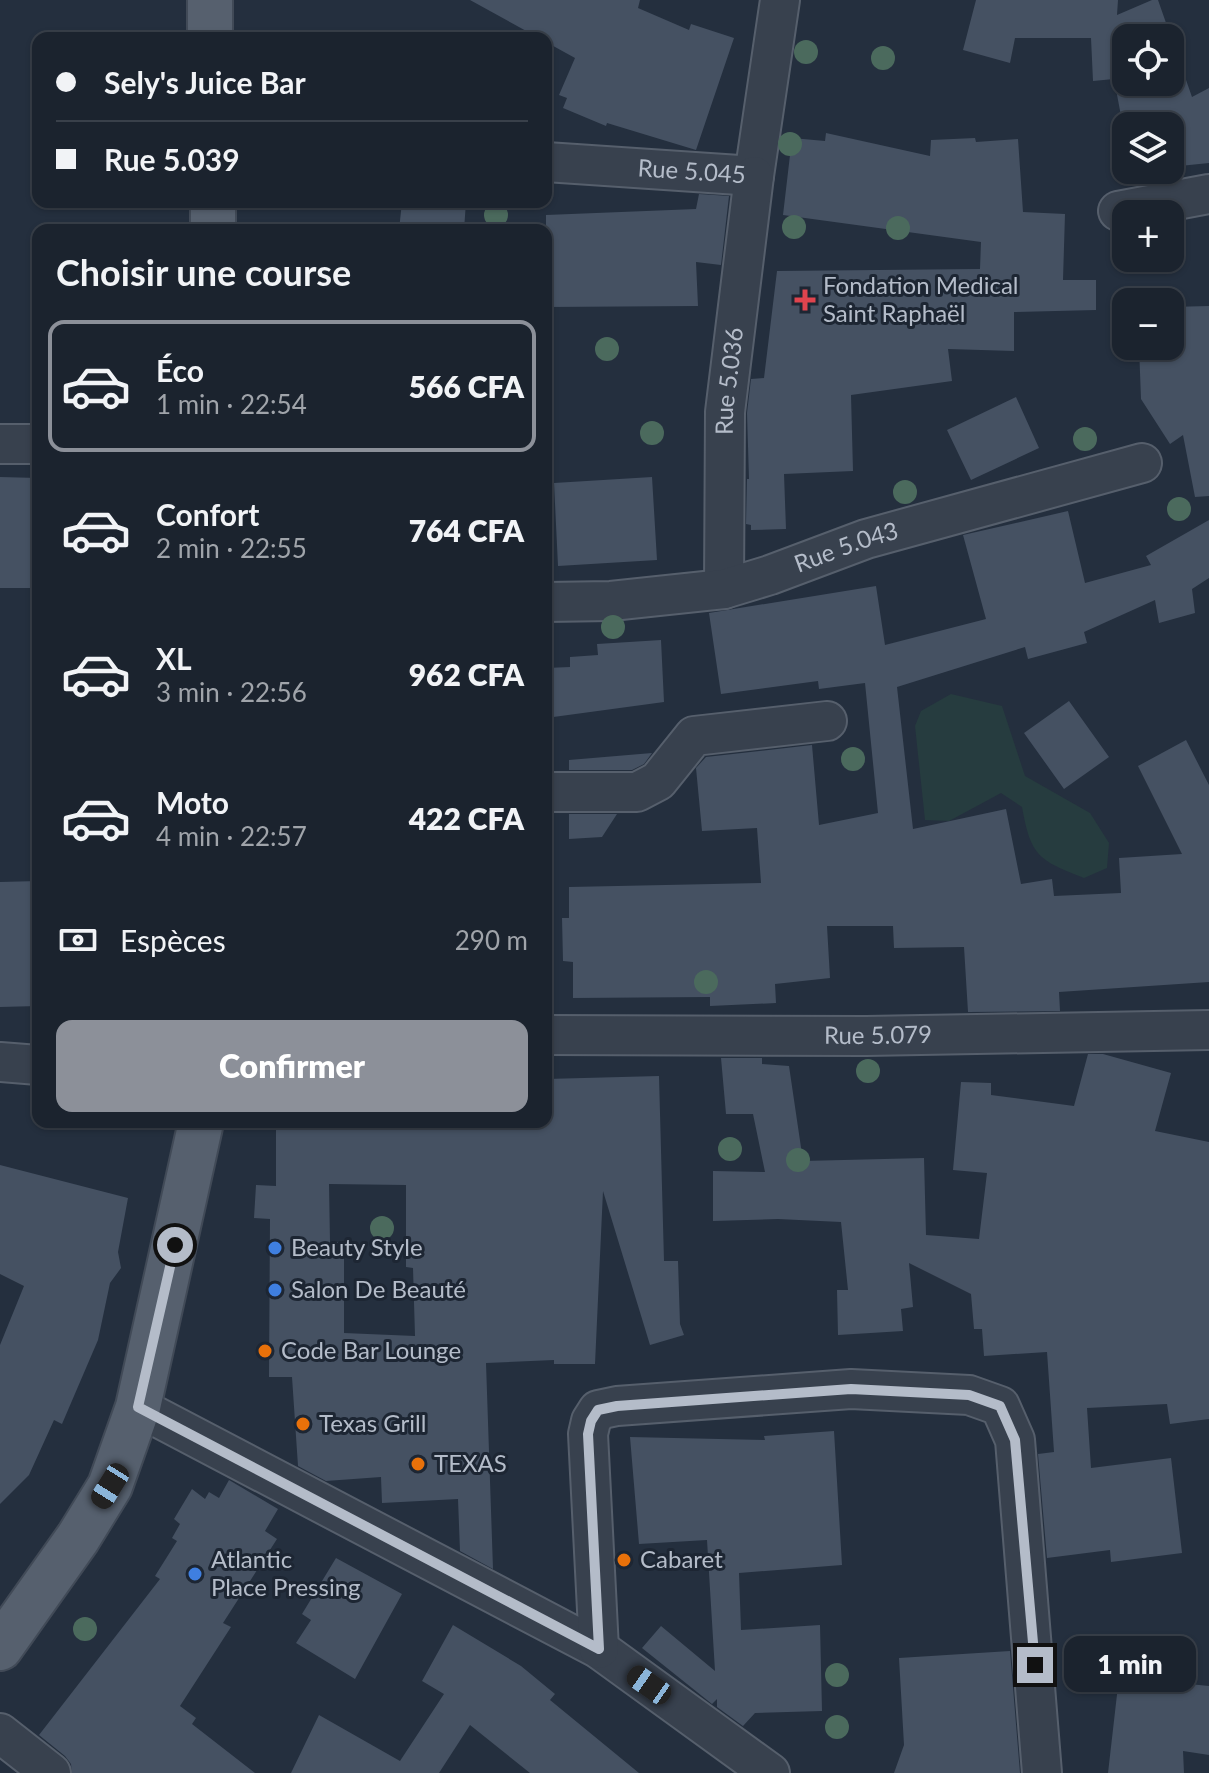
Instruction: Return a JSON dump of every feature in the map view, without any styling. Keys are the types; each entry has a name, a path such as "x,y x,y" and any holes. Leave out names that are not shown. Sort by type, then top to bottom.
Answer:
{"main road":[{"path":"210,0 210,32"},
{"path":"0,1648 78,1538 110,1486 138,1407 200,1128"}],"street":[{"name":"Rue 5.045","path":"552,162 754,176 780,0"},
{"name":"Rue 5.036","path":"724,589 725,412 754,176"},
{"path":"1177,200 1209,194"},
{"path":"0,444 32,444"},
{"name":"Rue 5.043","path":"552,602 611,601 724,589 866,539 1142,463"},
{"path":"552,792 637,792 658,781 694,736 827,721"},
{"name":"Rue 5.079","path":"552,1035 866,1036 1209,1030"},
{"path":"0,1062 32,1065"},
{"path":"599,1649 588,1434 598,1410 617,1406 851,1389 969,1395 1000,1406 1015,1440 1042,1773"},
{"path":"138,1407 599,1649 770,1773"},
{"path":"0,1733 51,1773"}],"green space":[{"path":"951,694 1002,706 1025,776 1090,813 1109,843 1107,868 1084,878 1047,861 1029,837 1022,807 1001,793 949,821 925,820 915,726 921,711"}],"building":[{"path":"470,0 640,0 638,8 689,30 691,24 734,38 696,150 607,123 606,126 563,108 567,98 559,95 575,58 552,45 552,32 528,32"},
{"path":"976,0 1118,0 1117,15 1158,0 1166,24 1112,24 1112,79 1093,81 1091,38 1015,38 1010,63 963,50"},
{"path":"1184,74 1192,97 1209,88 1209,163 1184,166 1184,112 1120,112 1117,96 1184,96"},
{"path":"826,133 930,156 931,140 975,138 976,142 1018,139 1023,212 1065,214 1063,280 1096,280 1096,310 1014,312 1014,351 948,349 952,381 851,395 853,471 784,474 786,529 751,530 751,525 746,524 749,479 747,413 751,379 764,378 777,271 980,269 981,242 783,215 792,138 825,141"},
{"path":"699,194 729,196 721,265 696,262 698,306 552,307 552,224 546,224 546,215 696,209"},
{"path":"401,208 466,208 464,224 400,224"},
{"path":"1209,306 1209,496 1195,497 1183,435 1170,444 1141,399 1140,360 1184,360 1184,307"},
{"path":"1016,397 1039,448 971,480 947,430"},
{"path":"0,477 32,478 32,588 0,588"},
{"path":"652,477 657,560 558,566 554,483"},
{"path":"1068,511 1085,583 1151,565 1146,556 1209,520 1209,578 1192,589 1195,613 1159,623 1155,600 1084,632 1087,643 1028,659 1025,647 897,687 913,829 1006,809 1021,884 1052,879 1054,896 1121,893 1119,858 1182,854 1138,766 1186,740 1209,785 1209,982 1059,992 1060,1011 968,1012 964,947 894,948 893,926 827,926 830,978 775,984 776,1003 710,1006 710,997 573,998 573,962 563,961 562,918 569,918 569,887 761,883 757,828 702,831 696,768 706,757 812,745 819,825 878,813 865,683 819,689 818,681 721,694 709,613 876,586 885,645 986,619 963,535"},
{"path":"661,640 664,702 552,717 552,668 570,667 570,657 598,655 597,644"},
{"path":"1069,701 1109,757 1064,789 1024,733"},
{"path":"652,753 644,764 632,770 569,770 569,760"},
{"path":"569,814 617,814 602,837 569,839"},
{"path":"32,881 32,1006 0,1007 0,882"},
{"path":"1088,1054 1103,1054 1171,1073 1155,1131 1209,1142 1209,1419 1170,1424 1167,1404 1087,1408 1091,1468 1171,1458 1182,1553 1111,1562 1110,1550 1047,1558 1038,1454 1054,1452 1047,1352 984,1356 982,1329 974,1329 971,1294 909,1263 913,1307 901,1309 903,1331 838,1335 837,1290 848,1290 841,1222 778,1219 713,1221 713,1171 765,1172 753,1114 726,1114 721,1058 762,1058 762,1064 789,1066 803,1161 924,1158 926,1235 979,1239 987,1173 953,1170 961,1082 991,1083 991,1095 1074,1106"},
{"path":"659,1076 664,1261 678,1261 680,1324 684,1335 650,1345 603,1191 595,1364 554,1364 554,1360 486,1363 493,1569 460,1551 458,1499 382,1503 381,1477 326,1481 298,1466 292,1377 269,1377 270,1219 254,1218 256,1185 276,1186 276,1128 552,1128 552,1079","holes":["329,1184 406,1185 406,1267 413,1268 415,1336 344,1333 344,1242 330,1242"]},
{"path":"0,1165 128,1198 118,1252 121,1268 110,1283 98,1340 62,1424 54,1420 29,1475 0,1504 0,1345 24,1286 0,1274"},
{"path":"834,1431 842,1565 739,1573 741,1630 820,1625 822,1711 755,1713 743,1726 717,1707 717,1699 712,1704 642,1648 661,1626 715,1671 707,1540 639,1544 630,1437 765,1440 764,1436"},
{"path":"229,1480 278,1509 265,1531 277,1539 223,1623 231,1627 180,1706 196,1718 192,1724 255,1773 72,1773 71,1764 65,1756 39,1735 160,1579 155,1576 177,1541 172,1538 180,1524 174,1519 192,1489 205,1499 209,1492 219,1498"},
{"path":"336,1558 402,1594 355,1679 296,1643 311,1620 302,1614"},
{"path":"453,1625 521,1666 555,1694 550,1700 639,1773 530,1773 470,1725 439,1773 291,1773 319,1715 400,1761 444,1694 422,1681"},
{"path":"1010,1651 1020,1773 894,1773 904,1745 899,1658"},
{"path":"1119,1677 1209,1686 1209,1755 1183,1751 1184,1773 1108,1773"}],"place":[{"name":"Fondation Medical Saint Raphaël","path":"805,300"},
{"name":"Beauty Style","path":"275,1248"},
{"name":"Salon De Beauté","path":"275,1290"},
{"name":"Code Bar Lounge","path":"265,1351"},
{"name":"Texas Grill","path":"303,1424"},
{"name":"TEXAS","path":"418,1464"},
{"name":"Cabaret","path":"624,1560"},
{"name":"Atlantic Place Pressing","path":"195,1574"}],"route":[{"path":"175,1245 138,1407 599,1649 588,1434 598,1410 617,1406 851,1389 969,1395 1000,1406 1015,1440 1035,1665"}]}
